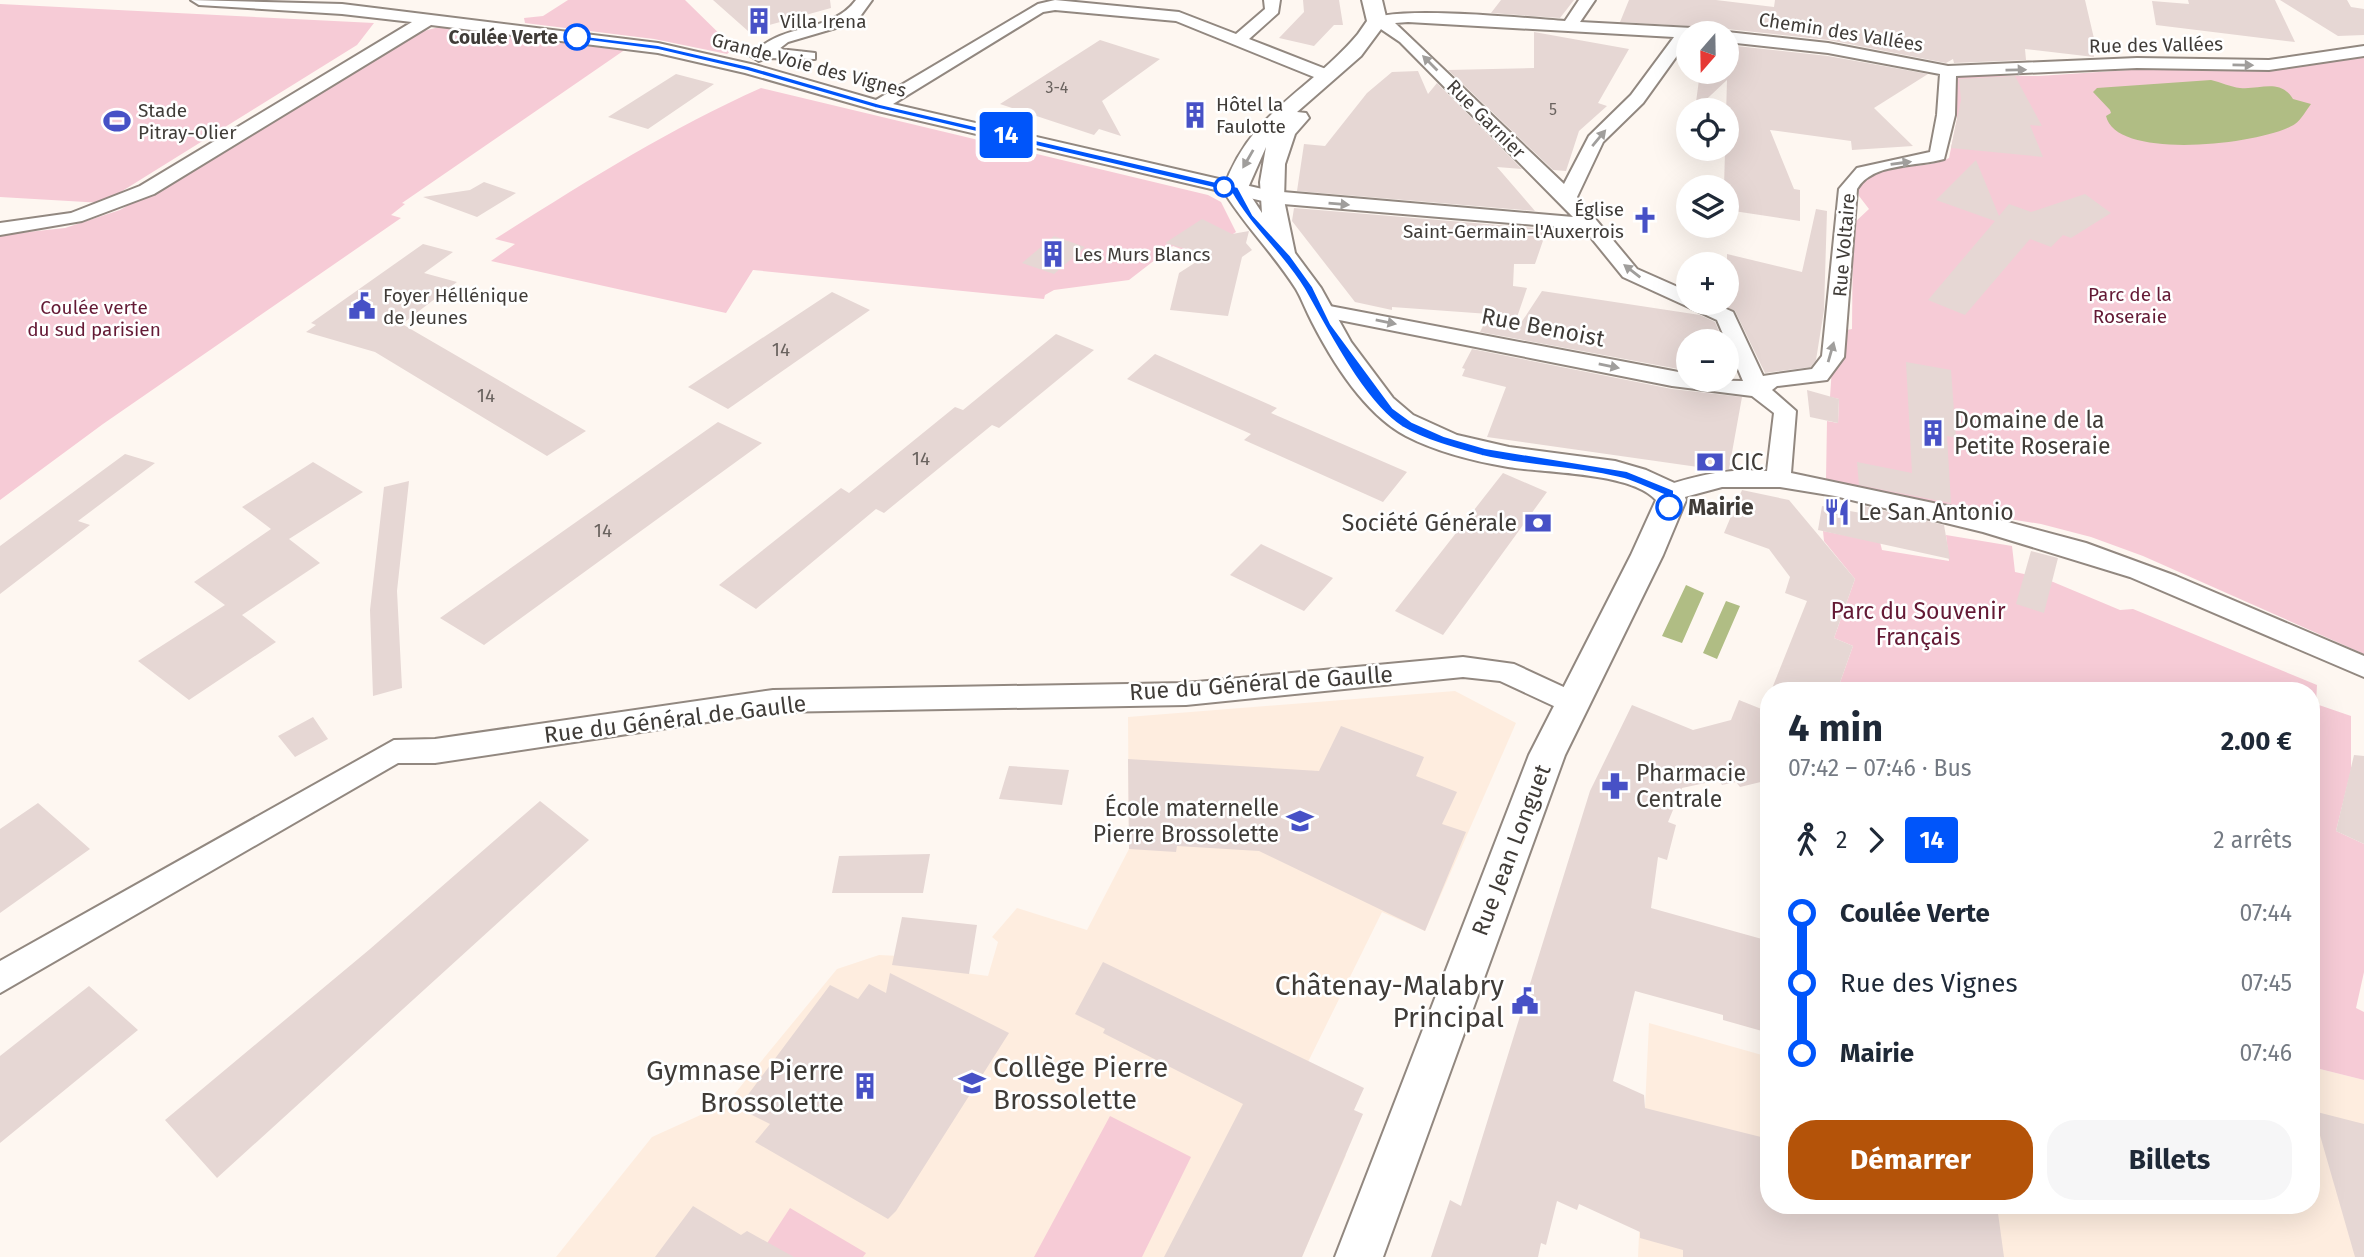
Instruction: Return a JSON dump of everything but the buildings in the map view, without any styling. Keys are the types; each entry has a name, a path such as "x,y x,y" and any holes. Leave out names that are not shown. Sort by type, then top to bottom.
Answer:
{"street":[{"name":"Grande Voie des Vignes","path":"198,0 316,3 658,48 744,68 878,106 1235,190"},
{"path":"744,68 782,39 850,19 864,0"},
{"path":"1239,40 1273,10 1272,0"},
{"path":"1372,0 1389,17 1571,24 1676,32"},
{"path":"1571,24 1587,0"},
{"path":"878,106 1038,9 1055,5 1179,17 1325,75"},
{"path":"1389,17 1364,44 1325,75 1258,142 1239,175 1235,190 1249,216 1286,257 1389,411 1408,425 1440,439 1484,452 1627,476 1670,493 1706,480 1778,480 1815,484 2046,540 2140,571 2364,667"},
{"path":"1286,257 1275,225 1271,197 1280,144 1294,122 1389,41 1389,17"},
{"name":"Rue Garnier","path":"1389,17 1566,197 1630,273 1676,294"},
{"path":"0,229 52,224 106,210 147,190 429,19"},
{"name":"Chemin des Vallées","path":"1740,38 1828,48 1948,71"},
{"path":"1566,197 1595,140 1637,99 1676,49"},
{"name":"Rue des Vallées","path":"1948,71 2025,70 2137,63 2269,65 2364,51"},
{"path":"764,53 809,56"},
{"name":"Rue Voltaire","path":"1758,390 1771,380 1819,375 1833,357 1847,189 1851,180 1874,167 1938,155 1947,115 1948,71"},
{"path":"1235,190 1271,197 1589,225"},
{"name":"Rue Benoist","path":"1319,310 1672,379 1758,390"},
{"path":"1724,315 1758,390 1785,411 1778,480"},
{"name":"Rue Jean Longuet","path":"1360,1257 1500,874 1571,703 1647,555 1669,507 1670,493"},
{"name":"Rue du Général de Gaulle","path":"0,978 394,752 435,751 773,701 1186,694 1464,667 1504,671 1571,703"}],"shaded area":[{"path":"2211,80 2240,88 2276,87 2293,99 2311,104 2295,124 2254,138 2193,145 2162,144 2136,139 2116,130 2106,116 2111,113 2110,110 2093,92 2097,88"},
{"path":"1686,585 1704,593 1682,643 1662,636"},
{"path":"1726,601 1740,606 1717,659 1703,653"},
{"path":"1455,691 1516,723 1425,931 1382,912 1308,1062 1336,1149 1346,1155 1302,1257 556,1257 652,1137 727,1103 837,969 879,955 960,959 958,972 988,976 998,942 992,937 1017,908 1087,930 1129,849 1128,717"},
{"path":"1649,1023 1760,1054 1760,1214 2320,1214 2320,1069 2364,1080 2364,1257 1638,1257"}],"green space":[{"path":"568,0 685,0 734,48 727,54 654,39 525,23 524,18 543,16"},
{"name":"Stade Pitray-Olier","path":"0,4 374,23 357,45 103,203 0,197"},
{"name":"Coulée verte du sud parisien","path":"443,26 626,49 402,203 405,204 391,215 401,218 103,424 0,500 0,235 65,228 120,210 416,33"},
{"name":"Parc de la Roseraie","path":"2364,55 2364,654 2143,556 2091,537 1826,479 1827,421 1838,423 1839,399 1830,397 1832,367 1841,331 1852,329 1853,224 1869,209 1859,196 1858,188 1865,179 1875,173 1926,165 1949,158 1957,119 1956,75 2039,76 2174,67 2243,71"},
{"path":"761,88 1208,195 1221,202 1236,232 1200,256 1173,246 1129,280 1054,290 1045,295 1044,299 753,270 726,313 491,261 515,244 495,239 658,140"},
{"name":"Parc du Souvenir Français","path":"1823,531 1880,542 1882,550 1949,561 1946,535 2012,546 2015,572 2046,579 2120,610 2133,609 2310,682 1840,682 1853,646 1834,638 1855,579 1824,541"},
{"name":"Parc du Souvenir Français","path":"2320,705 2351,716 2351,770 2336,831 2364,844 2364,972 2356,1008 2364,1012 2364,1080 2320,1069"},
{"path":"1110,1116 1191,1157 1142,1257 1034,1257"},
{"path":"790,1208 866,1253 863,1257 758,1257"}],"bus line":[{"name":"14","path":"577,37 658,48 749,69 878,106 1235,190 1249,216 1286,257 1309,289 1326,324 1389,411 1408,425 1440,439 1484,452 1627,476 1670,493 1669,507"}],"place":[{"name":"Villa Irena","path":"759,21"},
{"name":"Coulée Verte","path":"577,37"},
{"name":"Hôtel la Faulotte","path":"1195,115"},
{"name":"Stade Pitray-Olier","path":"117,121"},
{"name":"Église Saint-Germain-l'Auxerrois","path":"1645,220"},
{"name":"Les Murs Blancs","path":"1053,254"},
{"name":"Foyer Héllénique de Jeunes","path":"362,306"},
{"name":"Domaine de la Petite Roseraie","path":"1933,433"},
{"name":"CIC","path":"1710,462"},
{"name":"Mairie","path":"1669,507"},
{"name":"Le San Antonio","path":"1837,512"},
{"name":"Société Générale","path":"1538,523"},
{"name":"Pharmacie Centrale","path":"1615,786"},
{"name":"École maternelle Pierre Brossolette","path":"1300,821"},
{"name":"Châtenay-Malabry Principal","path":"1525,1001"},
{"name":"Collège Pierre Brossolette","path":"972,1083"},
{"name":"Gymnase Pierre Brossolette","path":"865,1086"}]}
